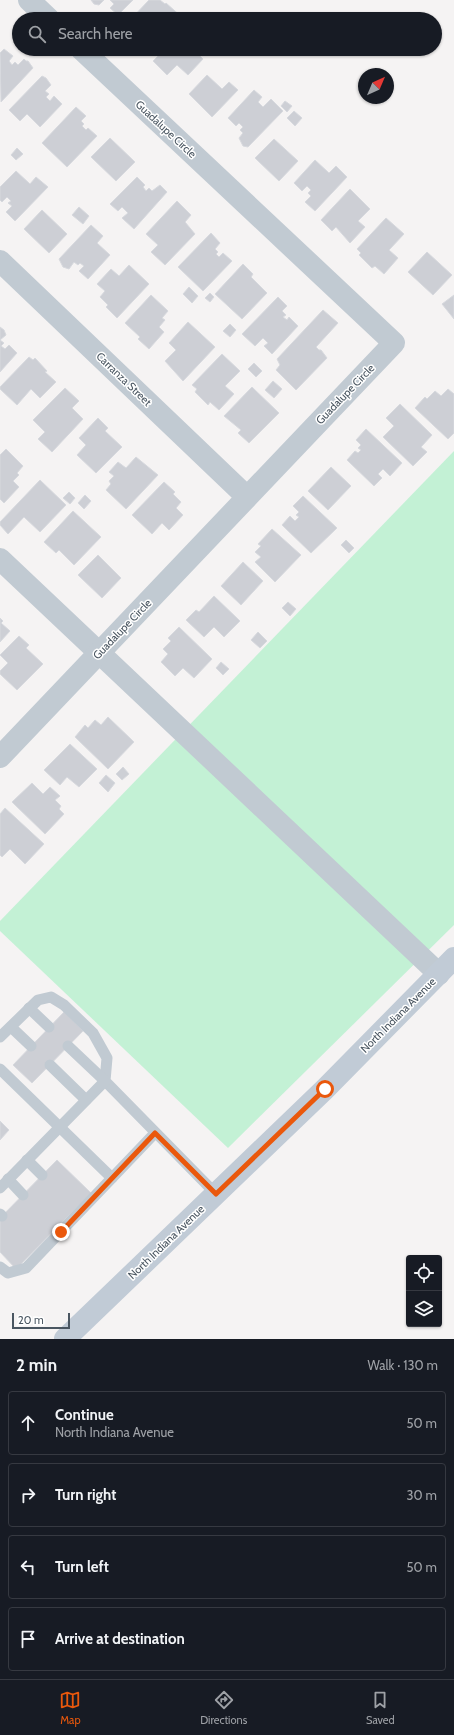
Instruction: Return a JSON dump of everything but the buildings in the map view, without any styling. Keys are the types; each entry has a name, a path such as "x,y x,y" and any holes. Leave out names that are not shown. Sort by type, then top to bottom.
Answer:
{"main road":[{"name":"North Indiana Avenue","path":"65,1339 325,1089 454,958"}],"street":[{"path":"29,0 42,12"},
{"name":"Guadalupe Circle","path":"0,757 394,343 88,56"},
{"name":"Carranza Street","path":"0,261 247,497"},
{"path":"0,559 439,974"}],"lane":[{"path":"0,1038 38,1000 50,997 64,1005 93,1033 107,1058 105,1081 0,1188"},
{"path":"29,1008 49,1027"},
{"path":"11,1027 31,1046"},
{"path":"68,1046 105,1081 216,1194"},
{"path":"50,1065 86,1100"},
{"path":"0,1069 112,1178"},
{"path":"0,1267 8,1273 26,1268 38,1251 155,1133"},
{"path":"27,1160 42,1175"},
{"path":"8,1180 23,1195"}],"green space":[{"path":"454,451 454,925 228,1148 0,931 0,921"}],"route":[{"path":"61,1232 155,1133 216,1194 325,1089"}]}
